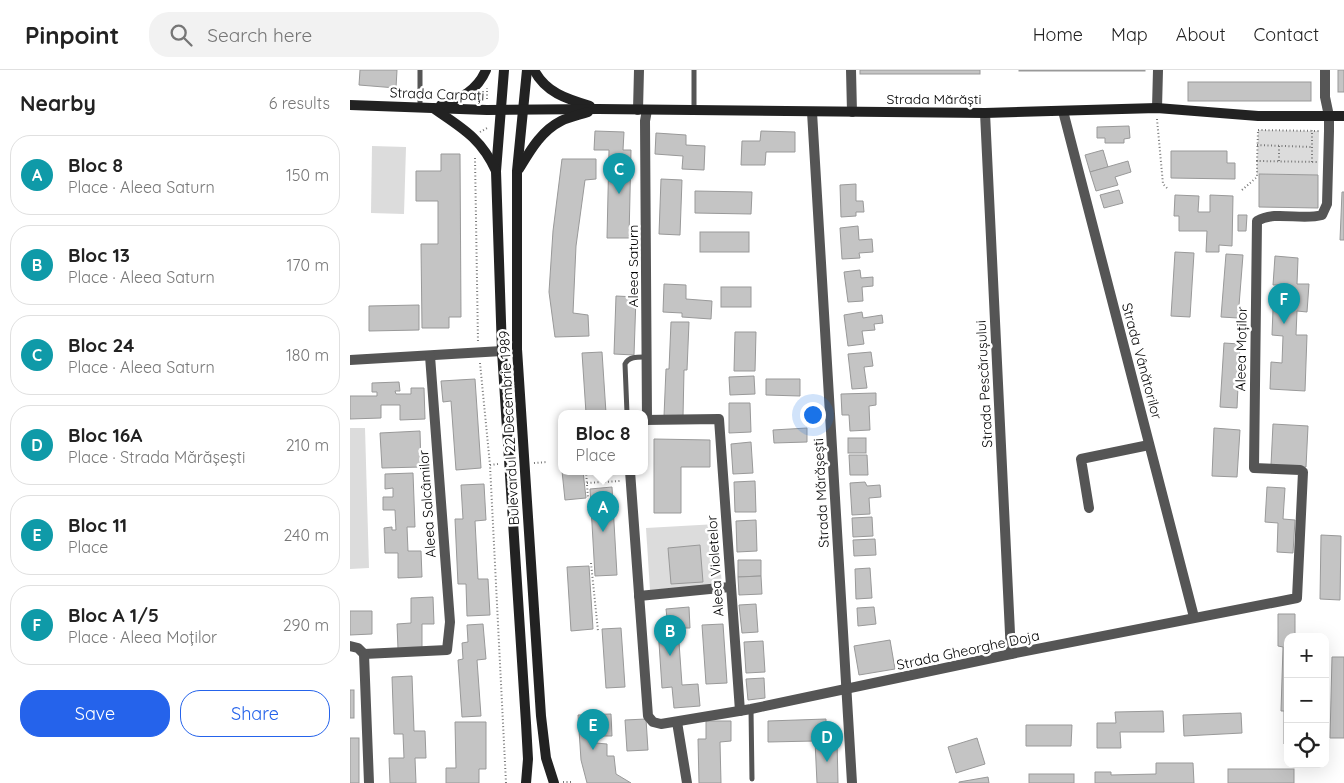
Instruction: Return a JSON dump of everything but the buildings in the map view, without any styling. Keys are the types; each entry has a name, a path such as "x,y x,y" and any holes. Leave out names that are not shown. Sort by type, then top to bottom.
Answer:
{"main road":[{"path":"433,108 465,96 475,88 486,70"},
{"name":"Bulevardul 22 Decembrie 1989","path":"504,70 496,171 502,352 528,759 526,783"},
{"name":"Bulevardul 22 Decembrie 1989","path":"527,70 517,171 517,349 541,716 546,758 554,783"},
{"path":"534,70 546,88 564,98 598,109"},
{"name":"Strada Carpați","path":"350,105 523,110"},
{"path":"433,108 476,139 488,154 496,171"},
{"name":"Strada Mărăști","path":"523,110 985,113 1156,108 1258,116 1344,116"},
{"path":"517,171 537,141 550,130 561,122 598,109"}],"street":[{"name":"Aleea Saturn","path":"639,70 642,110 645,121 646,410"},
{"path":"852,70 852,112"},
{"path":"1156,108 1158,70"},
{"name":"Aleea Moților","path":"1297,598 1303,472 1300,470 1254,468 1256,221 1270,216 1312,218 1322,214 1327,204 1329,116 1325,97 1325,70"},
{"name":"Strada Mărășești","path":"812,112 852,783"},
{"name":"Strada Vânătorilor","path":"1063,112 1194,617"},
{"name":"Strada Pescărușului","path":"985,113 1011,654"},
{"path":"350,360 502,352"},
{"name":"Aleea Salcâmilor","path":"364,654 447,650 450,622 430,356"},
{"name":"Aleea Violetelor","path":"648,420 719,419 730,587 746,710"},
{"path":"1089,508 1081,459 1150,445"},
{"path":"631,476 639,596 730,587"},
{"name":"Strada Gheorghe Doja","path":"639,596 648,716 653,722 661,724 746,710 1011,654 1297,598"},
{"path":"350,646 358,648 364,654 370,783"},
{"path":"678,722 687,783"}],"lane":[{"path":"420,70 420,107"},
{"path":"694,70 694,111"},
{"path":"627,410 625,364 627,360 647,357"},
{"path":"746,710 752,779"}],"path":[{"path":"1156,108 1163,184 1168,189"},
{"path":"1242,190 1257,176 1258,116"},
{"path":"1312,117 1312,162"},
{"path":"1258,130 1329,131"},
{"path":"1257,146 1312,147"},
{"path":"1279,146 1279,161"},
{"path":"474,153 479,353 490,465 506,783"},
{"path":"1257,161 1328,163"},
{"path":"490,465 499,464"},
{"path":"586,475 588,498"},
{"path":"587,483 631,476"},
{"path":"591,563 598,631"}],"shaded area":[{"path":"1258,130 1319,131 1318,175 1257,174"},
{"path":"372,146 406,147 404,214 371,213"},
{"path":"350,428 365,428 369,568 350,569"},
{"path":"717,524 722,586 650,590 646,528"}],"place":[{"name":"Bloc 24","path":"619,194"},
{"name":"Bloc A 1/5","path":"1284,324"},
{"name":"Bloc 8","path":"603,532"},
{"name":"Bloc 13","path":"670,656"},
{"name":"Bloc 11","path":"593,750"},
{"name":"Bloc 16A","path":"827,762"}]}
